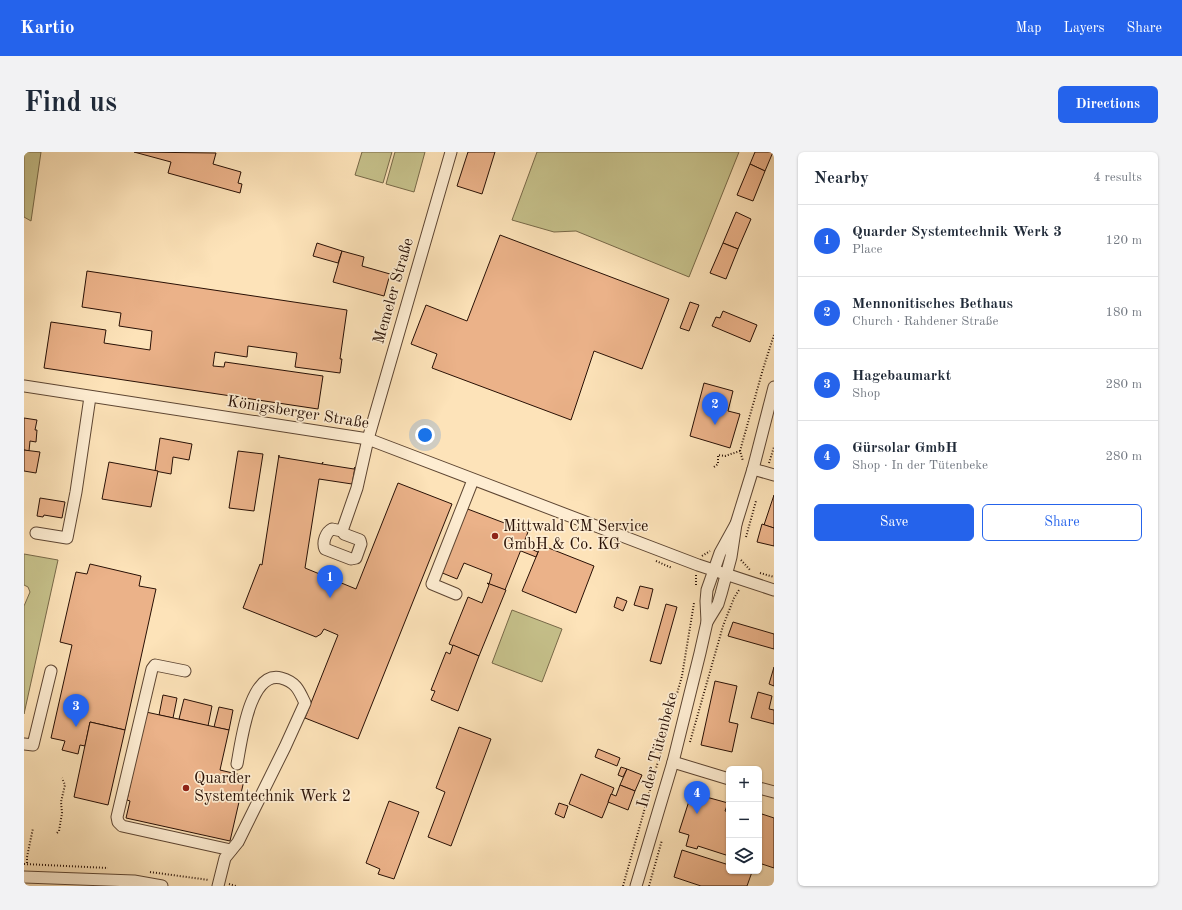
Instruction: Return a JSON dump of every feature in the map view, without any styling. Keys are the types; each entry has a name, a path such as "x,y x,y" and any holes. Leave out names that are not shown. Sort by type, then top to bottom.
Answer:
{"street":[{"name":"Memeler Straße","path":"342,531 357,488 368,439 451,152"},
{"name":"Königsberger Straße","path":"24,386 368,439 698,565 774,590"},
{"path":"736,524 764,472 774,387"},
{"path":"36,533 67,538 76,492 90,397"},
{"path":"456,594 432,584 473,480"},
{"name":"In der Tütenbeke","path":"636,886 673,762 707,622 707,596 714,570 720,553 736,524"},
{"name":"In der Tütenbeke","path":"707,622 718,604 732,550 736,524"},
{"path":"185,671 155,665 152,669 117,817 118,822 122,826 231,850"},
{"path":"24,744 33,745 51,671"},
{"path":"218,886 225,858 238,842 286,747 306,703 298,687 287,680 277,677 269,679 258,689 252,699 248,713 237,764"},
{"path":"673,762 726,778"},
{"path":"762,789 774,792"},
{"path":"24,877 134,881 162,886"}],"path":[{"path":"741,467 743,460 740,451 774,335"},
{"path":"764,472 774,447"},
{"path":"714,467 718,464 718,455 725,456 740,451"},
{"path":"746,538 758,494"},
{"path":"696,593 695,576 698,565 702,556 706,552 712,550"},
{"path":"690,743 723,626 734,598 751,571 740,560"},
{"path":"623,886 682,676 695,600"},
{"path":"57,833 59,832 65,785 62,778"},
{"path":"27,863 33,828"},
{"path":"649,886 664,833"}],"shaded area":[{"path":"24,152 41,152 31,221 24,217"},
{"path":"362,152 392,152 383,183 355,175"},
{"path":"395,152 425,152 414,192 386,184"},
{"path":"537,152 739,152 689,277 576,231 554,232 512,220"},
{"path":"24,554 58,560 24,714 24,606 30,592 28,587 24,585"},
{"path":"512,610 562,629 542,682 492,663"}],"building":[{"path":"134,152 216,153 213,164 241,172 238,183 242,184 240,193 168,173 171,162"},
{"path":"468,152 495,152 482,194 457,186"},
{"path":"755,152 773,152 765,171 750,164"},
{"path":"750,164 765,171 753,201 737,195"},
{"path":"736,212 751,219 738,249 723,243"},
{"path":"500,235 669,299 642,369 594,351 571,420 432,368 437,354 411,344 426,305 467,321"},
{"path":"317,243 342,251 338,263 313,256"},
{"path":"723,243 738,249 726,279 710,273"},
{"path":"342,251 364,257 362,266 390,274 384,296 333,282"},
{"path":"87,271 347,310 340,359 342,359 340,373 295,367 297,353 248,346 247,357 215,352 213,366 224,367 225,362 323,376 318,409 44,368 51,322 106,330 104,343 150,350 152,331 119,326 121,313 82,307"},
{"path":"690,302 699,305 689,331 680,328"},
{"path":"723,311 757,325 750,342 712,326 716,317 720,318"},
{"path":"704,383 733,391 728,411 740,414 730,448 690,436"},
{"path":"24,418 37,420 35,430 37,430 36,442 30,441 29,451 24,450"},
{"path":"160,438 192,444 189,460 173,457 171,474 155,471"},
{"path":"24,450 40,452 36,473 24,471"},
{"path":"238,451 263,454 254,511 229,508"},
{"path":"279,455 279,457 322,464 354,469 355,467 352,484 319,479 305,568 356,589 398,483 452,504 358,739 305,718 338,635 324,629 321,634 316,637 243,608 260,564 262,565"},
{"path":"109,462 158,471 151,507 102,499"},
{"path":"774,495 774,528 764,525"},
{"path":"40,498 65,502 62,518 44,515 43,517 37,516"},
{"path":"465,508 528,532 505,590 489,584 492,574 464,563 457,579 440,572"},
{"path":"762,524 774,528 774,546 757,542"},
{"path":"541,545 594,566 576,613 522,591"},
{"path":"523,546 538,552 536,557 521,551"},
{"path":"90,564 141,576 139,586 156,589 125,730 90,722 85,746 80,745 78,754 62,750 65,741 51,738 72,645 60,642 76,572 87,574"},
{"path":"487,583 506,590 479,656 449,644 468,597 482,603 489,585"},
{"path":"640,586 653,589 648,609 634,605"},
{"path":"617,597 627,601 623,611 614,607"},
{"path":"666,604 677,607 661,664 650,661"},
{"path":"733,622 774,634 774,649 728,636"},
{"path":"453,645 479,656 458,711 431,700 435,691 431,690 446,652 450,654"},
{"path":"774,667 774,686 769,684"},
{"path":"715,681 737,686 729,722 738,724 732,752 701,745"},
{"path":"758,692 772,696 769,709 774,710 774,724 751,718"},
{"path":"163,695 177,698 173,718 159,715"},
{"path":"184,699 212,706 208,726 179,719"},
{"path":"219,707 233,710 229,730 214,727"},
{"name":"Quarder Systemtechnik Werk 2","path":"146,712 229,730 220,770 245,776 230,841 126,818 130,801 127,800"},
{"path":"90,722 125,730 108,805 74,797"},
{"path":"459,727 491,739 451,846 428,837 445,792 436,788"},
{"path":"598,749 620,758 617,766 595,757"},
{"path":"621,767 627,769 623,777 618,775"},
{"path":"627,769 642,775 635,791 620,785"},
{"path":"581,774 614,788 602,818 569,804"},
{"path":"620,785 635,791 628,810 608,802 611,794 616,796"},
{"path":"699,795 726,802 726,855 698,846 697,849 686,846 689,835 679,832 689,801 696,803"},
{"path":"389,801 419,812 394,879 378,874 380,869 366,863"},
{"path":"559,803 568,806 564,818 555,814"},
{"path":"762,814 774,818 774,868 762,864"},
{"path":"682,850 726,864 726,874 751,874 747,886 701,886 674,877"}],"place":[{"name":"Mennonitisches Bethaus","path":"715,425"},
{"name":"Mittwald CM Service GmbH & Co. KG","path":"495,536"},
{"name":"Quarder Systemtechnik Werk 3","path":"330,598"},
{"name":"Hagebaumarkt","path":"76,727"},
{"name":"Quarder Systemtechnik Werk 2","path":"186,788"},
{"name":"Gürsolar GmbH","path":"697,814"}]}
